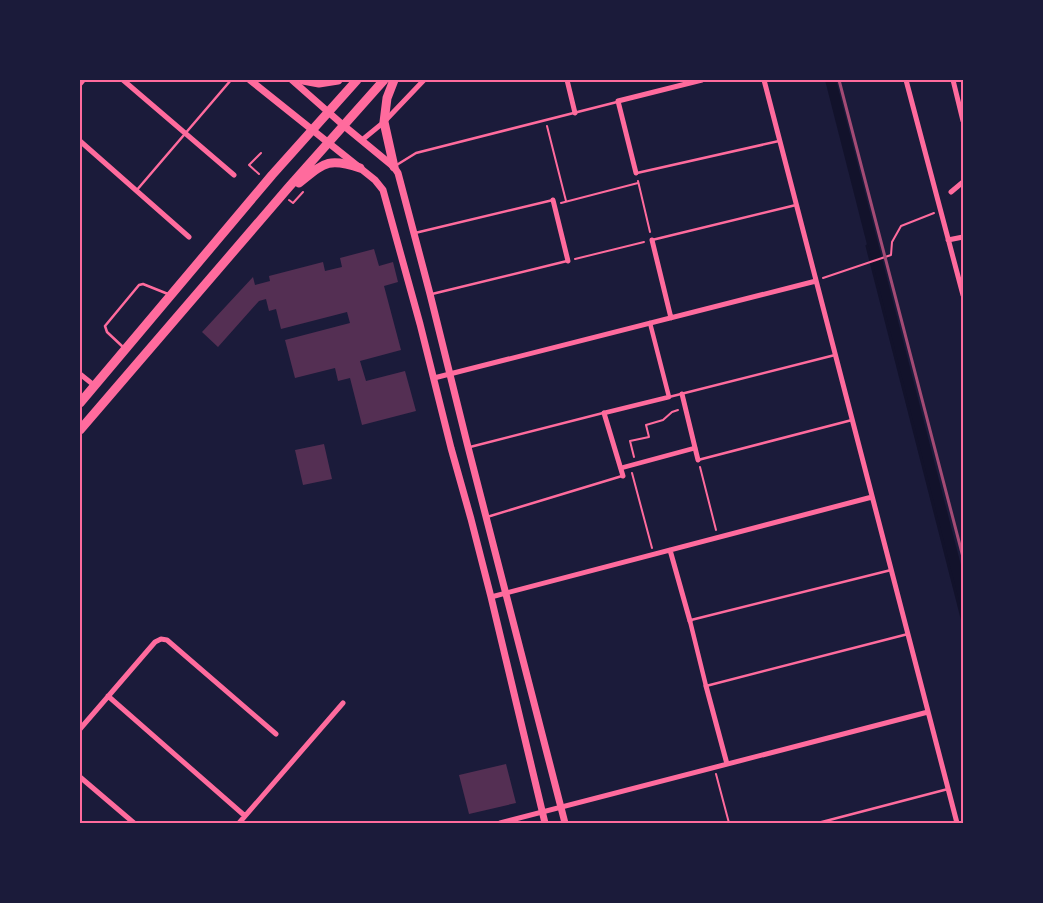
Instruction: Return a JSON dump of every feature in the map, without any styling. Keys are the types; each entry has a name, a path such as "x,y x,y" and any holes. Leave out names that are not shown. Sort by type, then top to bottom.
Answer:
{"main road":[{"path":"303,80 319,83 338,80"},
{"path":"80,403 272,175 357,80"},
{"path":"80,430 288,188 384,80"},
{"path":"394,80 387,98 384,122 394,167"},
{"path":"288,188 301,182 315,169 324,164 344,163 360,168"}],"street":[{"path":"123,80 234,175"},
{"path":"250,80 375,180 383,190 491,597 545,823"},
{"path":"292,80 394,167 398,173 565,823"},
{"path":"362,140 384,122 424,80"},
{"path":"567,80 575,113"},
{"path":"636,173 618,101 702,80"},
{"path":"764,80 957,823"},
{"path":"906,80 963,295"},
{"path":"953,80 963,121"},
{"path":"80,141 189,238"},
{"path":"951,192 963,182"},
{"path":"553,202 568,261"},
{"path":"948,240 963,237"},
{"path":"652,240 671,318"},
{"path":"434,378 816,280"},
{"path":"623,476 604,413 669,397 650,323"},
{"path":"80,374 95,386"},
{"path":"682,394 698,460"},
{"path":"621,468 696,448"},
{"path":"491,597 872,497"},
{"path":"670,550 727,764"},
{"path":"80,729 156,642 161,639 167,640 276,734"},
{"path":"108,696 245,816"},
{"path":"239,823 343,703"},
{"path":"500,823 928,712"},
{"path":"80,777 134,823"}],"lane":[{"path":"80,86 85,80"},
{"path":"136,191 231,80"},
{"path":"394,167 416,153 618,101"},
{"path":"636,173 780,141"},
{"path":"414,233 553,202"},
{"path":"652,240 796,206"},
{"path":"430,294 568,261"},
{"path":"126,350 107,332 105,326 133,292 139,285 143,284 171,296"},
{"path":"669,397 835,355"},
{"path":"468,447 604,413"},
{"path":"698,460 852,420"},
{"path":"487,517 623,476"},
{"path":"690,621 891,570"},
{"path":"706,686 908,634"},
{"path":"818,823 948,789"}],"path":[{"path":"546,120 566,201"},
{"path":"249,166 261,153"},
{"path":"568,261 652,240 636,173"},
{"path":"553,202 566,201 638,183"},
{"path":"293,203 307,187"},
{"path":"816,280 891,255 892,242 900,226 941,211"},
{"path":"654,554 630,465 635,461 630,441 649,437 646,425 663,420 672,412 686,408"},
{"path":"698,460 718,538"},
{"path":"714,767 729,823"}],"shaded area":[{"path":"825,80 836,80 963,573 963,621"}],"building":[{"path":"374,249 379,266 393,262 398,282 384,286 401,350 360,361 366,381 405,371 416,411 362,425 350,378 338,381 335,368 295,378 285,340 350,323 347,312 281,329 276,309 269,311 266,299 259,301 218,347 202,332 253,277 255,285 270,281 269,276 323,262 325,271 342,267 340,258"},
{"path":"324,444 332,479 303,485 295,450"},
{"path":"506,764 516,803 469,814 459,775"}],"waterway":[{"path":"867,246 963,622"}],"railway":[{"path":"839,80 963,557"}]}
